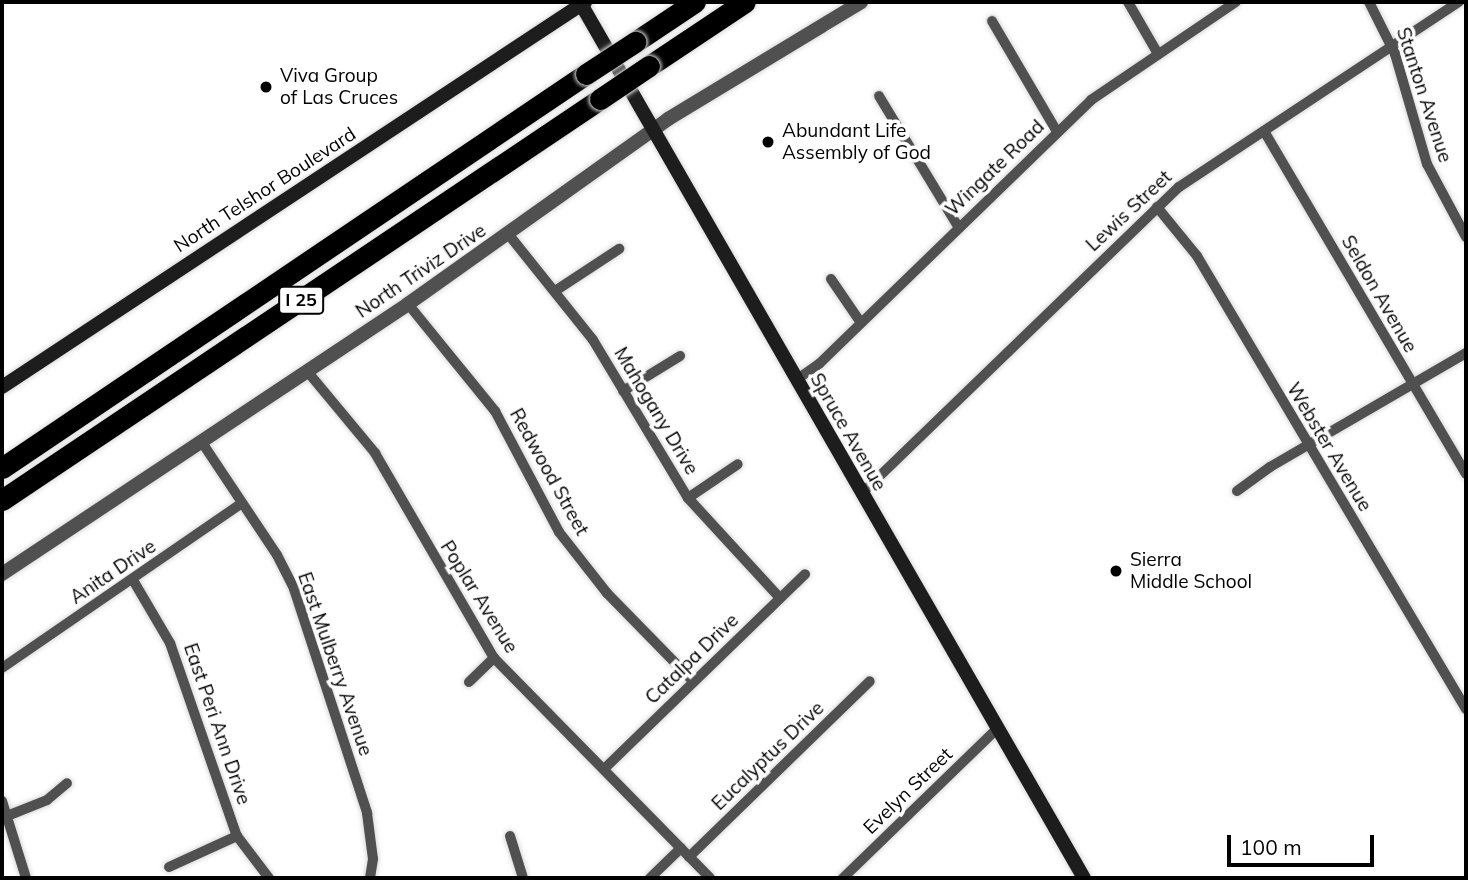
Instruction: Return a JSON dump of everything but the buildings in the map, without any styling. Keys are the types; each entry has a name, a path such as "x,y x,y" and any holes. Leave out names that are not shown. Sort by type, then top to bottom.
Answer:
{"highway":[{"name":"I 25","path":"2,468 695,2"},
{"name":"I 25","path":"2,500 745,2"}],"main road":[{"name":"Spruce Avenue","path":"583,3 652,131 1084,878"},
{"name":"North Telshor Boulevard","path":"2,387 583,3"}],"street":[{"name":"North Triviz Drive","path":"2,574 408,304 509,235 652,131 861,2"},
{"path":"1128,2 1158,54"},
{"name":"Wingate Road","path":"796,380 861,323 1057,132 1103,91 1236,2"},
{"name":"Stanton Avenue","path":"1369,2 1392,46 1423,153 1466,237"},
{"name":"Lewis Street","path":"861,494 1157,207 1265,131 1459,2"},
{"path":"992,21 1057,132"},
{"path":"879,96 959,228"},
{"name":"Seldon Avenue","path":"1265,131 1466,474"},
{"name":"Webster Avenue","path":"1157,207 1196,256 1466,709"},
{"name":"Mahogany Drive","path":"509,235 593,340 688,498 780,598"},
{"path":"555,291 619,249"},
{"path":"831,279 861,323"},
{"name":"Redwood Street","path":"408,304 495,411 559,532 607,593 694,682"},
{"path":"1237,491 1307,446 1466,353"},
{"path":"623,391 680,356"},
{"name":"Poplar Avenue","path":"307,371 375,453 494,658 710,878"},
{"name":"East Mulberry Avenue","path":"201,441 277,555 297,597 367,813 373,859 370,878"},
{"path":"688,498 738,464"},
{"name":"Anita Drive","path":"2,668 242,503"},
{"name":"Catalpa Drive","path":"604,769 805,574"},
{"name":"East Peri Ann Drive","path":"133,580 170,643 237,836 269,878"},
{"path":"469,682 494,658"},
{"name":"Eucalyptus Drive","path":"650,878 685,852 870,681"},
{"name":"Evelyn Street","path":"844,878 997,729"},
{"path":"7,816 47,800 67,783"},
{"path":"2,802 26,878"},
{"path":"169,867 237,836"},
{"path":"510,836 523,878"}],"place":[{"name":"Viva Group of Las Cruces","path":"266,87"},
{"name":"Abundant Life Assembly of God","path":"768,142"},
{"name":"Sierra Middle School","path":"1116,571"}]}
